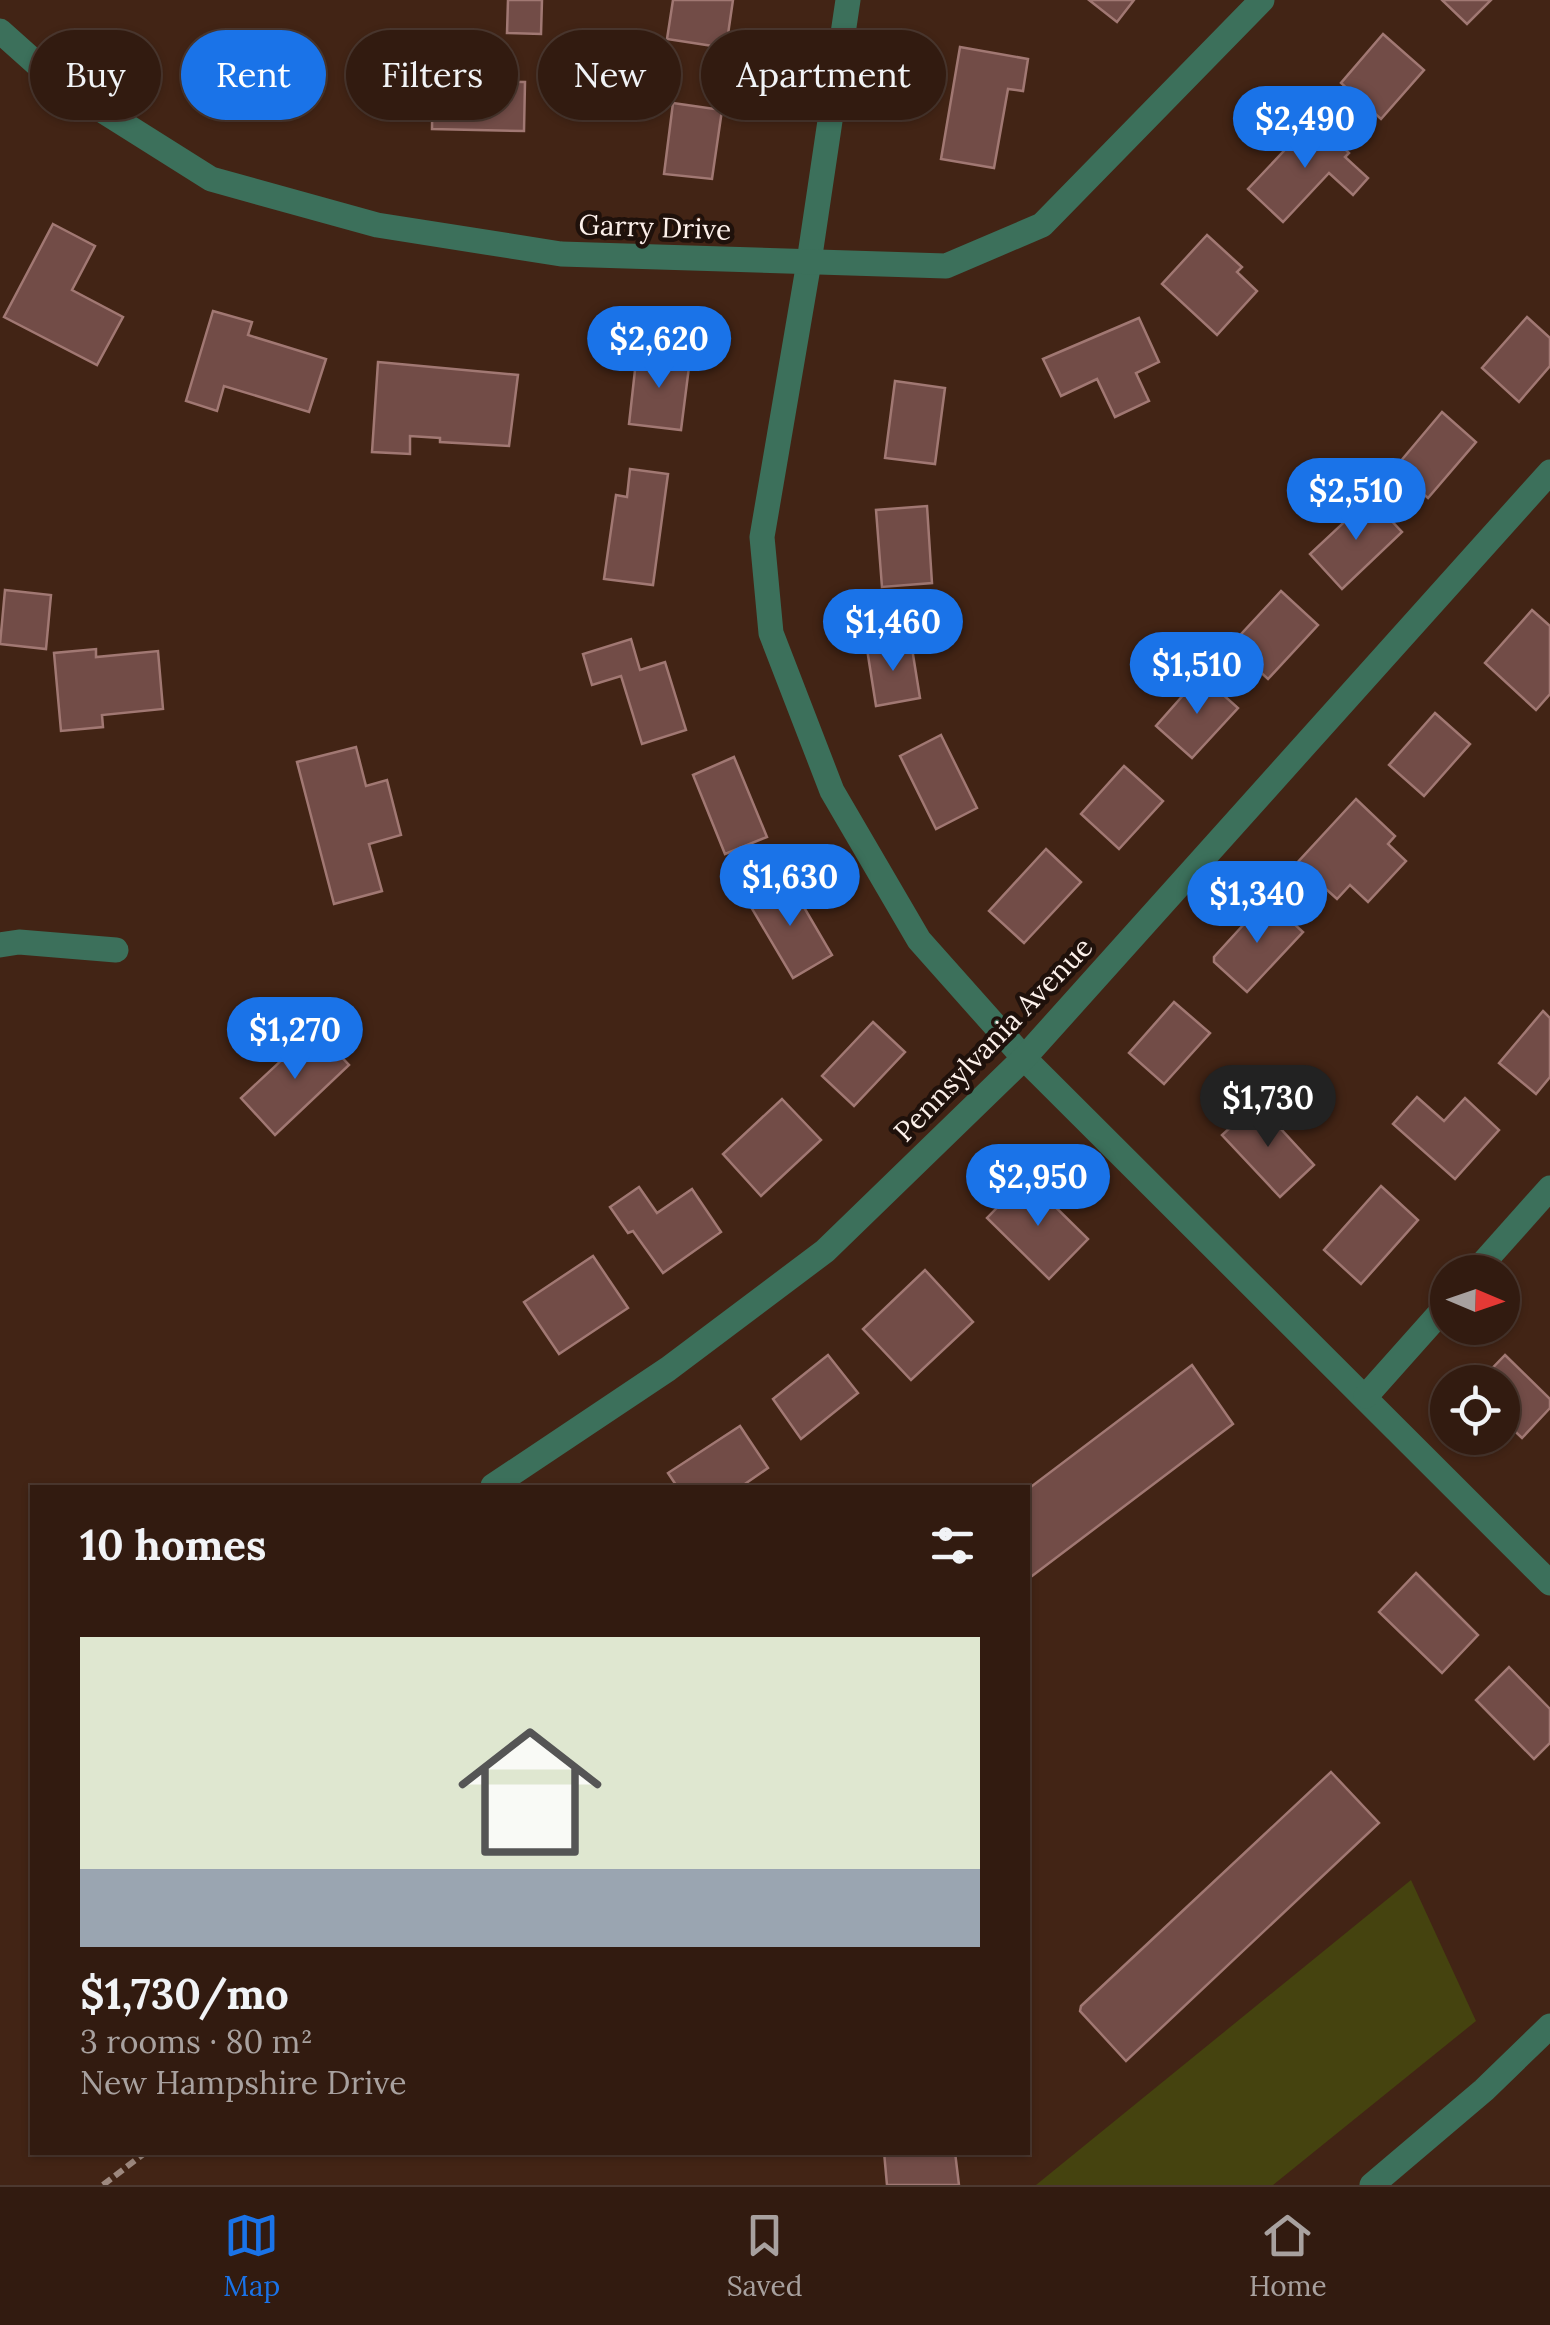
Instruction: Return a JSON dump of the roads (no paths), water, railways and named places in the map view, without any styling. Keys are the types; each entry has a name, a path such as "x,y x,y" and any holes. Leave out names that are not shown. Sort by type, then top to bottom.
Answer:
{"street":[{"path":"848,0 810,262 762,537 771,633 832,790 918,940 1024,1058 1550,1583"},
{"name":"Garry Drive","path":"0,31 57,82 211,179 377,225 561,254 946,266 1042,225 1262,0"},
{"name":"Pennsylvania Avenue","path":"496,1485 668,1370 825,1251 1024,1058 1550,472"},
{"path":"0,945 19,942 116,950"},
{"path":"1490,1255 1550,1188"},
{"path":"1366,1396 1430,1324"},
{"path":"1372,2185 1484,2090 1550,2026"}]}
